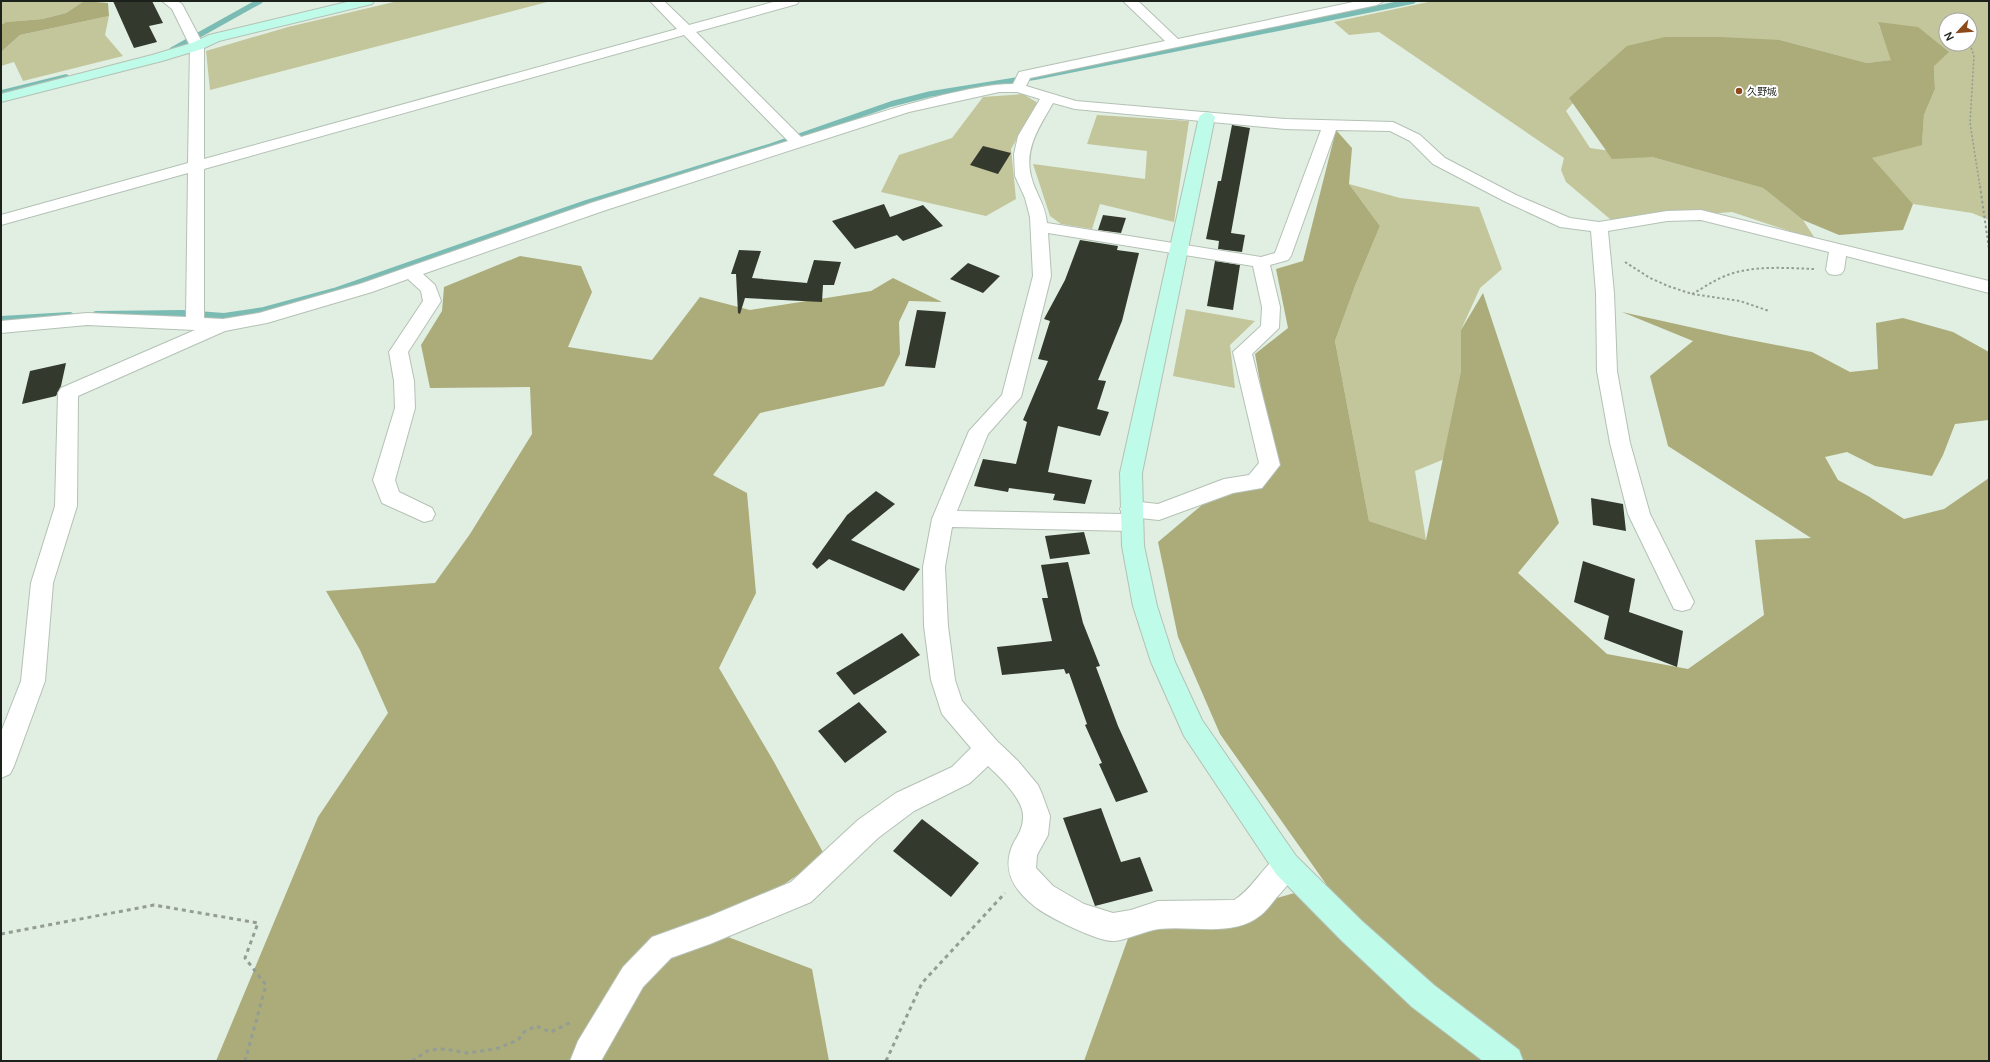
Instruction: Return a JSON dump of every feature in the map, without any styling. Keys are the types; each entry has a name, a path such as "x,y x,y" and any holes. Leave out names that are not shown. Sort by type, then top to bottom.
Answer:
{"street":[{"path":"169,1 177,7 197,46 195,324"},
{"path":"1,98 197,46 214,38 367,1"},
{"path":"657,1 799,143"},
{"path":"1,220 792,1"},
{"path":"1130,1 1175,43"},
{"path":"1018,88 1024,74 1377,1"},
{"path":"1,327 87,319 222,325 260,318 308,306 411,273 597,207 904,109 1000,88 1018,88 1076,105 1285,124 1393,127 1415,138 1439,161 1510,198 1566,223 1598,227 1668,216 1701,215 1838,248 1989,287"},
{"path":"1048,98 1026,136 1022,154 1023,176 1033,198 1039,227 1042,276 1011,397 979,432 943,519 934,567 936,626 943,680 951,706 988,749 1009,769 1029,794 1037,816 1034,835 1024,852 1022,873 1043,896 1078,916 1113,927 1132,924 1158,915 1237,914 1252,905 1286,865"},
{"path":"1206,117 1180,249 1131,473 1133,546 1145,606 1163,662 1192,728 1286,865 1352,931 1423,996 1508,1061"},
{"path":"1039,227 1261,262 1282,256 1330,126"},
{"path":"1598,227 1602,250 1607,371 1620,443 1639,514 1682,602"},
{"path":"1835,270 1838,248"},
{"path":"943,519 1132,516 1159,512 1201,495 1232,485 1255,482 1270,465 1242,352 1270,328 1271,307 1261,262"},
{"path":"411,273 429,288 432,300 398,352 404,381 405,408 384,480 390,497 424,514"},
{"path":"1,766 33,681 42,583 66,506 68,394 222,325"},
{"path":"585,1061 633,977 662,947 710,930 801,892 868,829 905,802 961,775 988,749"}],"path":[{"path":"1973,52 1974,56 1970,123 1989,249"},
{"path":"1602,250 1650,278 1692,294 1740,301 1769,312"},
{"path":"1692,294 1726,276 1757,270 1785,268 1835,270"},
{"path":"886,1061 922,983 1022,873"},
{"path":"1,934 154,905 258,923 245,958 266,985 245,1061"},
{"path":"412,1061 429,1050 445,1049 467,1053 496,1049 518,1040 524,1032 536,1026 551,1032 575,1019"}],"green space":[{"path":"1,1 84,1 66,13 42,19 6,22 1,25"},
{"path":"84,1 108,3 109,16 20,35 1,52 1,25 6,22 42,19 66,13"},
{"path":"398,1 551,1 210,90 206,51 288,27"},
{"path":"1433,1 1989,1 1989,220 1972,213 1913,204 1871,158 1922,144 1924,115 1935,89 1934,66 1878,23 1892,60 1867,63 1780,40 1607,64 1566,111 1590,148 1652,157 1763,188 1803,220 1816,240 1732,212 1654,218 1649,213 1616,224 1566,182 1561,170 1564,158 1379,32 1349,35 1334,22"},
{"path":"109,16 105,35 123,56 23,81 14,62 1,66 1,52 20,35"},
{"path":"1878,22 1918,27 1938,43 1938,52 1949,52 1934,66 1935,89 1924,115 1922,145 1872,158 1913,204 1903,230 1839,235 1803,220 1763,188 1652,157 1612,159 1569,98 1627,46 1665,37 1720,37 1780,40 1867,63 1891,60"},
{"path":"1023,94 1038,103 1011,149 1016,199 986,216 881,192 899,155 952,138 983,97"},
{"path":"1097,115 1189,121 1174,222 1100,204 1092,229 1061,224 1050,216 1033,164 1145,179 1147,151 1087,144"},
{"path":"1336,130 1352,148 1349,184 1380,226 1355,286 1335,341 1369,521 1426,540 1461,372 1461,330 1483,293 1559,523 1518,573 1607,654 1688,669 1764,615 1755,540 1811,538 1668,446 1650,376 1693,341 1622,312 1730,336 1812,352 1850,372 1878,369 1876,323 1903,318 1953,332 1989,352 1989,420 1955,424 1943,455 1932,476 1875,466 1847,452 1825,457 1838,480 1868,496 1904,519 1944,509 1989,478 1989,1061 1084,1061 1130,933 1252,905 1326,884 1220,734 1178,637 1158,542 1202,505 1257,485 1276,469 1255,354 1288,328 1276,269 1303,261"},
{"path":"1349,184 1400,198 1479,207 1502,269 1480,288 1461,330 1474,447 1415,471 1426,540 1369,521 1335,341 1355,286 1380,226"},
{"path":"520,256 581,266 592,292 568,347 652,360 700,297 750,310 871,291 893,278 942,302 909,301 899,322 900,354 884,386 760,413 713,475 747,493 756,593 719,668 774,762 825,856 715,932 812,969 829,1061 216,1061 318,817 388,713 360,650 326,591 435,583 470,534 532,434 530,387 430,388 421,345 442,311 444,287"},
{"path":"1186,309 1255,321 1230,345 1235,388 1173,376"}],"building":[{"path":"113,1 152,1 163,23 149,26 157,42 134,48"},
{"path":"1232,125 1250,128 1231,233 1245,235 1242,252 1218,249 1219,241 1206,239 1218,181 1221,181"},
{"path":"983,146 1011,153 998,174 970,165"},
{"path":"884,204 890,217 923,205 943,226 903,241 897,235 855,249 832,221"},
{"path":"1103,215 1126,218 1121,233 1098,230"},
{"path":"1080,240 1118,246 1117,250 1139,253 1122,321 1098,380 1106,381 1097,409 1109,412 1100,436 1058,426 1048,472 1092,480 1085,504 1053,500 1055,494 1009,488 1008,492 974,486 983,459 1016,464 1027,422 1023,420 1048,361 1038,359 1050,321 1044,319 1065,280"},
{"path":"739,250 761,251 752,278 807,283 814,260 841,262 834,285 823,285 822,302 745,298 740,314 738,313 736,274 731,274"},
{"path":"1215,261 1240,265 1233,310 1207,306"},
{"path":"968,263 1000,276 983,293 950,279"},
{"path":"917,310 946,312 935,368 905,366"},
{"path":"66,363 61,386 56,396 22,404 30,371"},
{"path":"876,491 895,504 851,540 920,569 904,591 829,559 817,569 812,564 847,515"},
{"path":"1591,498 1623,504 1626,531 1593,525"},
{"path":"1084,532 1090,554 1050,559 1045,536"},
{"path":"1583,561 1635,579 1629,612 1683,631 1677,667 1604,639 1609,616 1574,602"},
{"path":"1068,562 1083,623 1100,666 1096,667 1118,726 1148,792 1116,802 1099,764 1102,763 1085,725 1087,724 1069,673 1066,674 1064,669 1002,675 997,647 1052,641 1042,598 1048,598 1041,565"},
{"path":"902,633 920,655 854,695 836,673"},
{"path":"859,702 887,732 845,763 818,731"},
{"path":"1101,808 1121,862 1140,857 1153,891 1095,906 1063,818"},
{"path":"922,819 979,863 951,897 893,851"}],"waterway":[{"path":"172,50 260,1"},
{"path":"638,187 768,147 891,104 930,94 1036,77 1413,1"},
{"path":"1,93 66,77"},
{"path":"96,314 183,313 224,316 264,310 334,291 586,203 641,186"},
{"path":"1,319 70,315"}],"place":[{"name":"久野城","path":"1739,91"}]}
